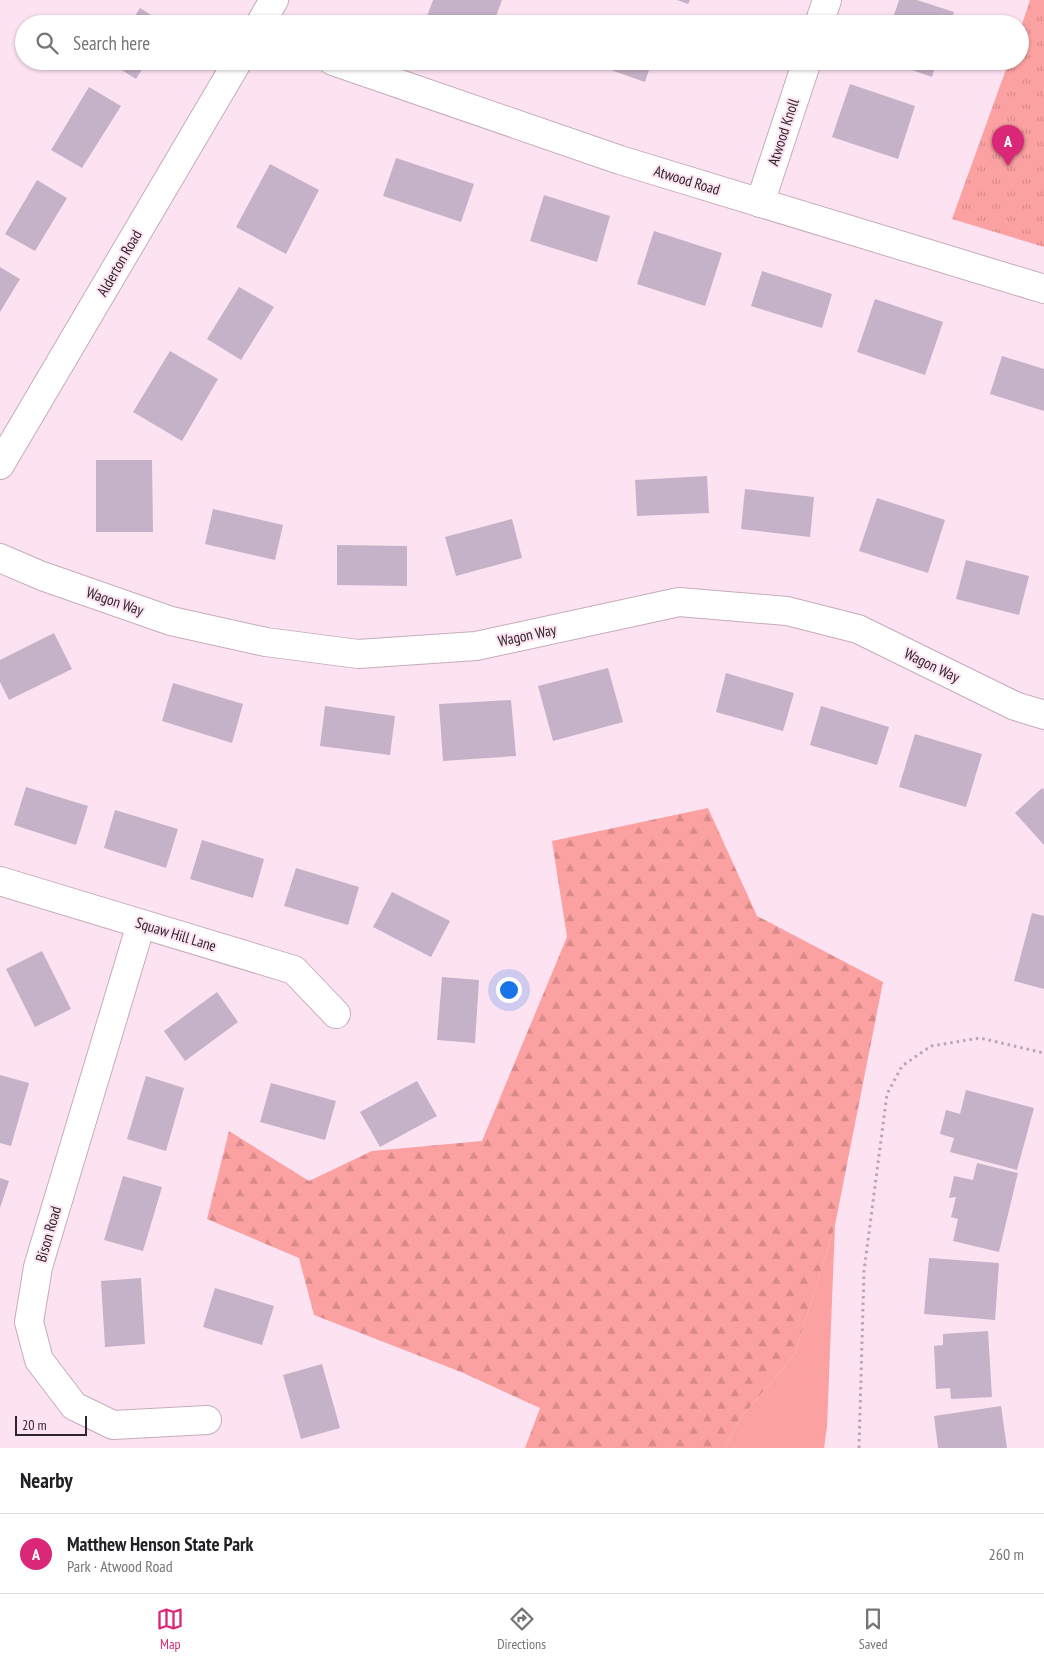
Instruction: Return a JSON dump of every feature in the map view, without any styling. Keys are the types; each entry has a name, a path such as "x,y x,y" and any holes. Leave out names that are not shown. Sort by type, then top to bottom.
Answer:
{"street":[{"path":"265,15 274,0"},
{"path":"822,15 827,0"},
{"name":"Alderton Road","path":"0,465 233,70"},
{"name":"Atwood Road","path":"359,70 620,160 1044,289"},
{"name":"Atwood Knoll","path":"760,202 803,70"},
{"name":"Wagon Way","path":"0,558 42,576 171,621 266,642 358,654 476,646 679,602 788,611 858,629 1015,706 1044,716"},
{"name":"Squaw Hill Lane","path":"0,881 294,970 336,1014"},
{"name":"Bison Road","path":"141,924 38,1267 29,1322 39,1360 74,1406 113,1425 207,1420"}],"path":[{"path":"859,1448 864,1271 888,1094 902,1066 931,1046 980,1038 1044,1053"}],"green space":[{"path":"1030,0 1044,0 1044,247 952,219 1006,70 1029,70 1029,15 1025,15"},
{"path":"708,808 757,916 883,982 835,1225 795,1354 739,1420 725,1448 525,1448 540,1408 461,1372 314,1315 299,1258 207,1219 229,1131 309,1181 372,1151 482,1141 567,937 552,841"},
{"path":"835,1225 827,1427 824,1448 725,1448 739,1420 795,1354"}],"building":[{"path":"433,0 502,0 496,15 427,15"},
{"path":"677,0 690,0 688,4"},
{"path":"899,0 917,0 954,12 953,15 894,15"},
{"path":"140,8 151,15 136,15"},
{"path":"122,70 142,70 136,79"},
{"path":"611,70 649,70 645,82"},
{"path":"912,70 934,70 932,77"},
{"path":"850,84 915,106 898,159 832,137"},
{"path":"89,87 121,106 82,168 51,150"},
{"path":"396,158 474,184 461,222 383,196"},
{"path":"270,164 319,190 286,254 236,227"},
{"path":"37,180 67,198 35,251 5,234"},
{"path":"544,195 610,216 597,262 530,241"},
{"path":"654,231 722,253 705,306 637,284"},
{"path":"0,267 20,279 0,312"},
{"path":"762,271 832,294 822,328 751,306"},
{"path":"239,287 274,307 241,360 207,339"},
{"path":"875,299 943,322 925,375 857,352"},
{"path":"170,351 218,379 182,441 133,412"},
{"path":"1002,356 1044,369 1044,411 990,394"},
{"path":"96,460 152,460 153,532 96,532"},
{"path":"707,476 709,513 637,516 635,480"},
{"path":"745,489 814,497 810,537 741,529"},
{"path":"877,498 945,520 928,573 859,551"},
{"path":"213,509 283,525 275,560 205,544"},
{"path":"512,519 522,558 456,576 445,537"},
{"path":"337,545 407,546 407,586 337,585"},
{"path":"966,560 1029,576 1019,615 956,599"},
{"path":"54,633 72,669 9,700 0,682 0,660"},
{"path":"608,668 623,722 553,741 538,686"},
{"path":"726,673 794,693 783,731 716,712"},
{"path":"173,683 243,704 232,743 162,721"},
{"path":"511,700 516,756 443,761 439,704"},
{"path":"325,706 395,716 390,755 320,746"},
{"path":"821,706 889,727 877,765 810,745"},
{"path":"915,734 982,754 966,807 899,787"},
{"path":"26,787 88,806 76,845 14,825"},
{"path":"1042,788 1044,790 1044,845 1015,813"},
{"path":"115,810 178,829 166,868 104,848"},
{"path":"202,840 264,859 253,898 190,879"},
{"path":"296,868 359,887 348,925 284,906"},
{"path":"392,892 450,921 431,957 373,927"},
{"path":"1032,913 1044,916 1044,989 1014,981"},
{"path":"42,951 71,1009 35,1027 6,969"},
{"path":"442,977 479,980 475,1043 437,1040"},
{"path":"217,992 238,1022 185,1061 164,1031"},
{"path":"0,1075 29,1083 11,1146 0,1143"},
{"path":"146,1076 184,1088 166,1151 127,1139"},
{"path":"417,1081 437,1116 380,1147 360,1112"},
{"path":"271,1083 336,1101 325,1140 260,1122"},
{"path":"966,1090 1034,1108 1017,1170 950,1152 954,1138 940,1134 946,1110 960,1114"},
{"path":"977,1163 1018,1173 999,1252 953,1241 958,1219 951,1217 956,1197 949,1198 954,1176 973,1180"},
{"path":"123,1176 162,1187 143,1251 104,1240"},
{"path":"0,1178 9,1181 0,1208"},
{"path":"929,1258 999,1263 995,1320 924,1314"},
{"path":"141,1278 145,1344 105,1347 101,1281"},
{"path":"215,1288 274,1306 262,1345 203,1327"},
{"path":"988,1331 992,1397 951,1399 950,1388 936,1389 934,1346 943,1345 943,1334"},
{"path":"322,1364 340,1428 301,1439 283,1375"},
{"path":"1001,1406 1007,1448 938,1448 934,1416"}],"place":[{"name":"Matthew Henson State Park","path":"1008,166"}]}
